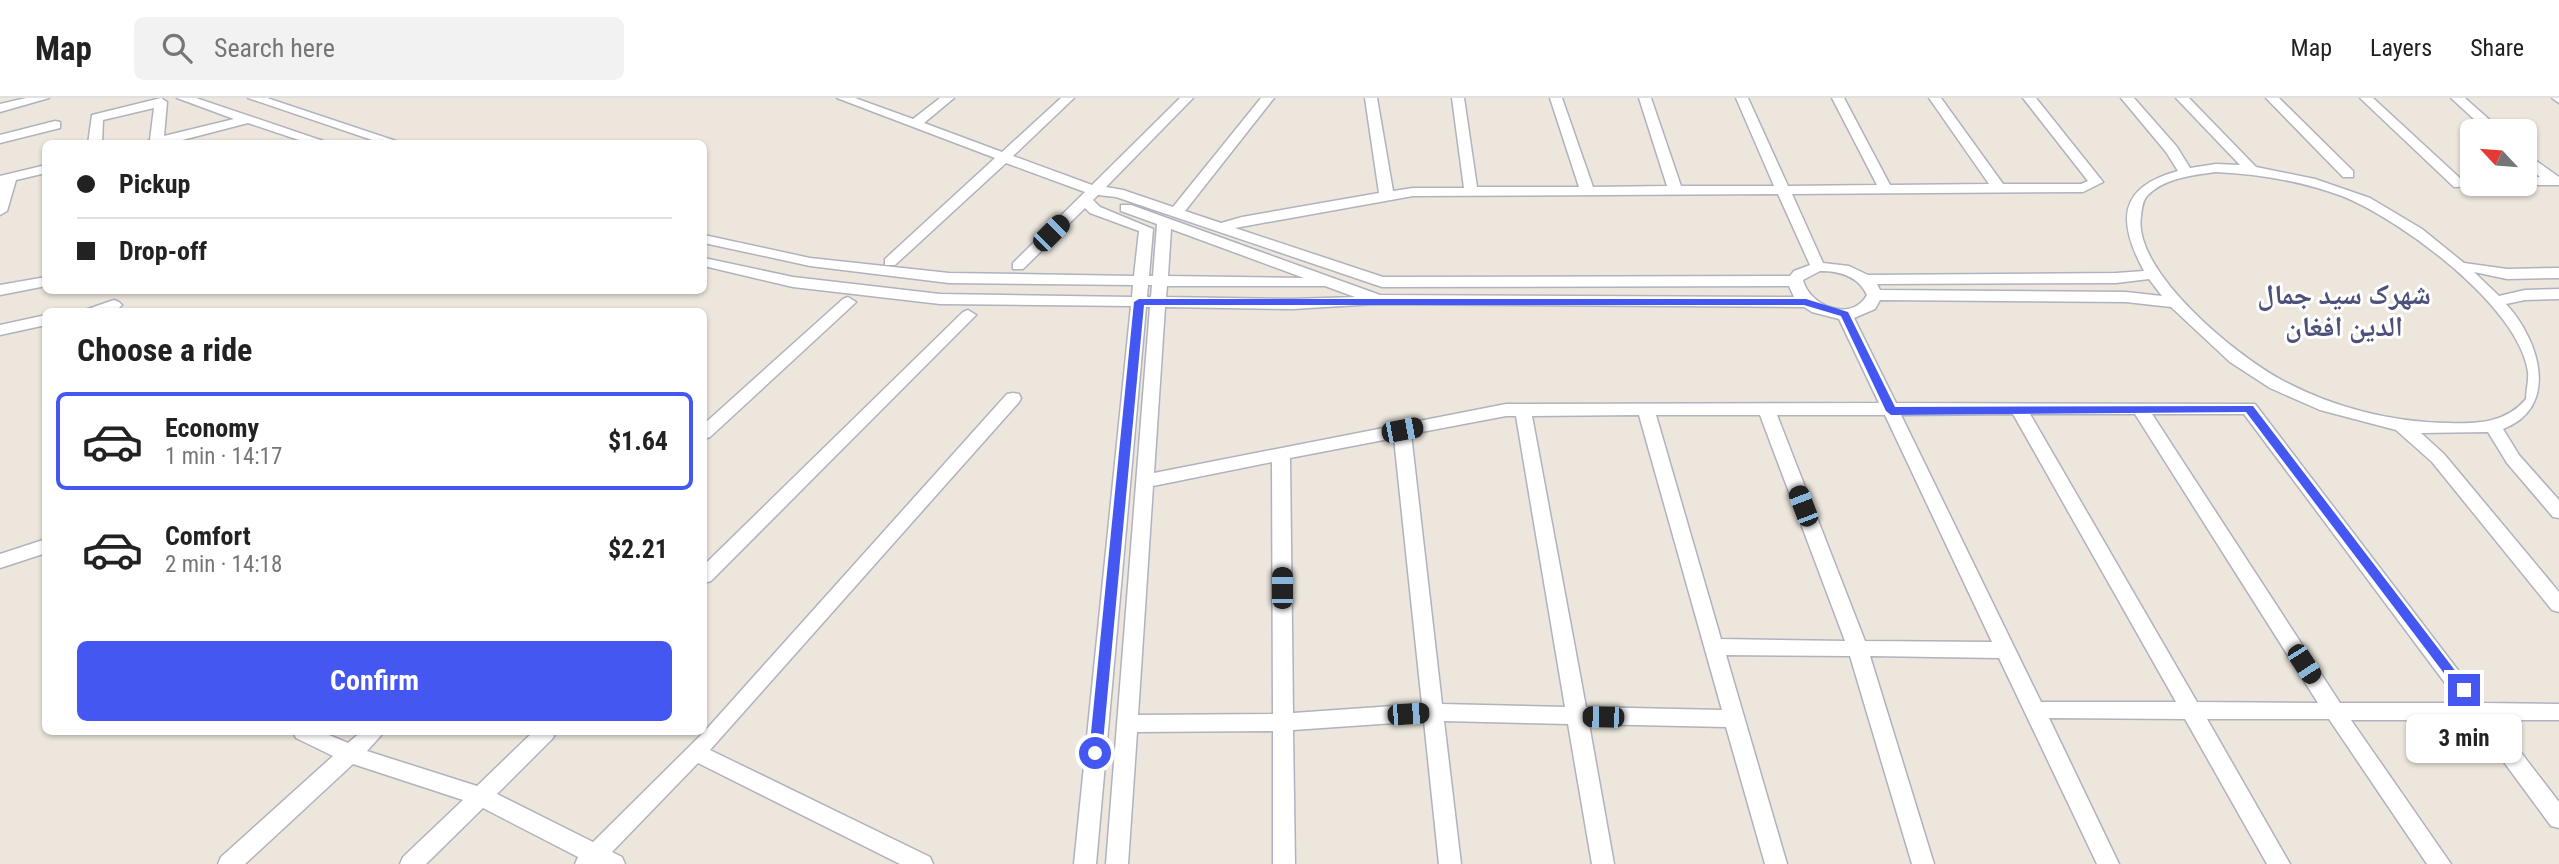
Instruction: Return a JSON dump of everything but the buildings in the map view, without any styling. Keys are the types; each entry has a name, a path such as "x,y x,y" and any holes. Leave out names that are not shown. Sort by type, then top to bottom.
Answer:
{"street":[{"path":"0,108 43,98"},
{"path":"183,98 314,140"},
{"path":"206,106 221,98"},
{"path":"254,98 294,104 388,140"},
{"path":"843,98 1108,202 1220,228 1382,282"},
{"path":"914,125 948,98"},
{"path":"890,262 1068,98"},
{"path":"1017,266 1187,98"},
{"path":"1150,281 1170,218 1268,98"},
{"path":"1371,98 1387,197"},
{"path":"1458,98 1471,191"},
{"path":"1556,98 1587,190"},
{"path":"1645,98 1675,190"},
{"path":"1742,98 1818,267"},
{"path":"1838,98 1885,188"},
{"path":"1935,98 1999,189"},
{"path":"1220,228 1413,192 2082,188 2096,182 2029,98"},
{"path":"2127,98 2172,150 2185,172"},
{"path":"2182,98 2250,168"},
{"path":"2272,98 2348,174"},
{"path":"2366,98 2460,184"},
{"path":"2456,98 2481,119"},
{"path":"95,140 97,118 161,102 154,140"},
{"path":"181,140 248,119"},
{"path":"0,139 55,125"},
{"path":"2538,167 2556,181"},
{"path":"2250,168 2315,184 2363,200 2426,235 2469,266 2503,300 2533,341 2545,372 2535,400 2518,416 2494,428 2403,427 2292,392 2254,372 2208,337 2173,302 2138,246 2131,222 2136,201 2155,185 2185,172 2250,168"},
{"path":"0,211 5,179 42,170"},
{"path":"2538,181 2556,181"},
{"path":"1089,195 1095,210 1146,229 1150,281 1145,481 1117,864"},
{"path":"1170,218 1378,300"},
{"path":"707,240 810,262 949,278 1330,283 1795,281"},
{"path":"707,263 793,282 940,299 1293,304 1378,300 1806,302"},
{"path":"2469,266 2507,274 2559,273"},
{"path":"1875,295 1867,309 1845,314 1817,308 1806,302 1798,295 1795,281 1799,274 1818,267 1843,269 1865,279 2116,278 2154,274"},
{"path":"1865,279 1875,295"},
{"path":"0,290 42,282"},
{"path":"2503,300 2525,295 2559,294"},
{"path":"1875,295 2126,297 2173,302"},
{"path":"707,430 848,302"},
{"path":"1085,864 1149,302"},
{"path":"102,308 114,305"},
{"path":"1845,314 2108,864"},
{"path":"707,573 968,315"},
{"path":"0,330 42,321"},
{"path":"309,735 350,754 480,796 599,861 1013,398"},
{"path":"1145,481 1506,410 2249,408 2559,819"},
{"path":"2140,409 2334,711 2440,864"},
{"path":"1523,410 1603,864"},
{"path":"2019,410 2279,864"},
{"path":"1646,411 1776,864"},
{"path":"1767,411 1858,649 1923,864"},
{"path":"2403,427 2438,458 2559,604"},
{"path":"2494,428 2513,459 2559,512"},
{"path":"1402,430 1450,864"},
{"path":"1281,454 1284,864"},
{"path":"0,561 42,547"},
{"path":"1713,647 2006,650"},
{"path":"2034,710 2559,712"},
{"path":"1127,724 1283,722 1433,712 1734,719"},
{"path":"229,864 371,735"},
{"path":"411,864 543,735"},
{"path":"695,752 922,864"}],"district":[{"name":"شهرک سید جمال الدین افغان","path":"2344,310"}],"route":[{"path":"1095,753 1139,302 1806,302 1831,313 1845,314 1891,411 2249,408 2464,690"}]}
